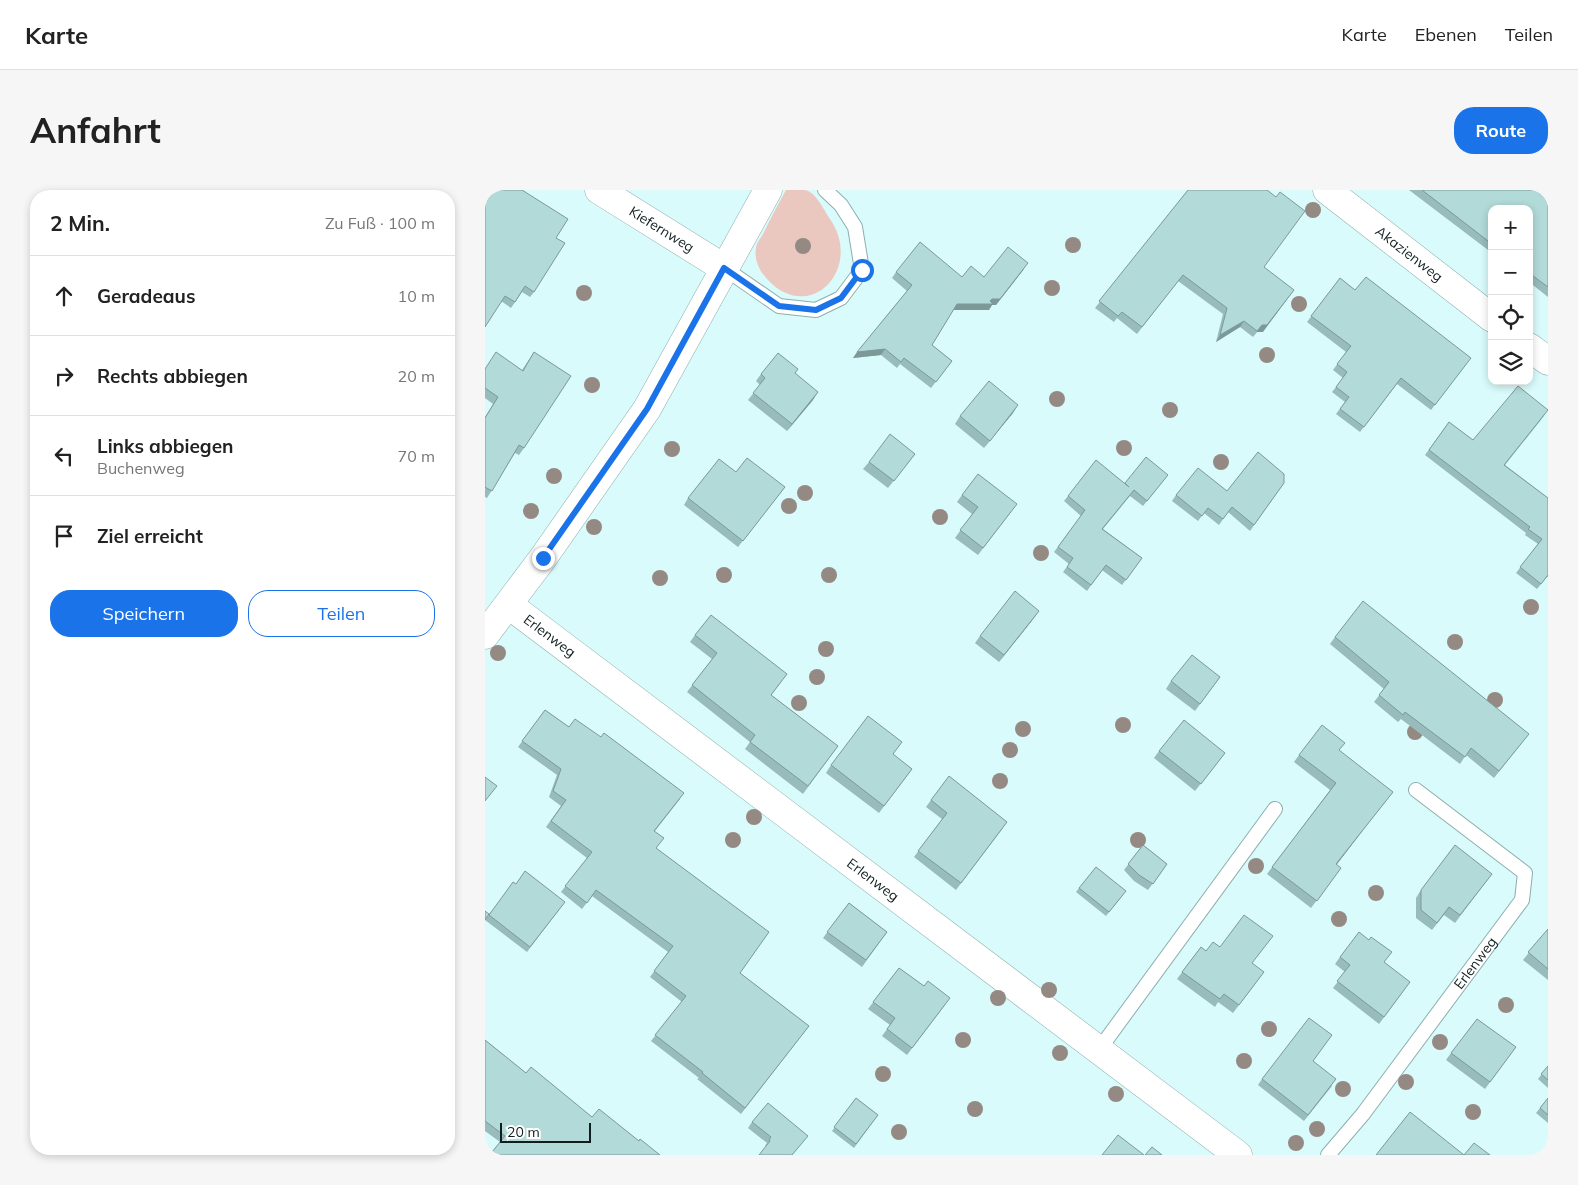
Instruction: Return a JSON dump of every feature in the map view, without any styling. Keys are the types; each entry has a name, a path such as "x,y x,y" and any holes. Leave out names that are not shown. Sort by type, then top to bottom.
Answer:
{"street":[{"name":"Kiefernweg","path":"599,190 724,268"},
{"path":"485,635 647,409 768,190"},
{"name":"Akazienweg","path":"1327,190 1488,315"},
{"path":"1533,350 1548,361"},
{"name":"Erlenweg","path":"509,604 1237,1155"}],"lane":[{"path":"724,268 779,306 816,310 841,298 862,270 855,227 841,206 825,190"},
{"name":"Erlenweg","path":"1328,1155 1363,1114 1522,900 1525,873 1416,790"},
{"path":"1098,1051 1275,809"}],"shaded area":[{"path":"786,190 805,190 813,194 830,219 839,238 841,256 836,272 827,285 815,294 800,296 783,292 767,279 756,261 757,244"}],"building":[{"path":"485,190 522,190 568,219 556,238 565,243 534,292 525,286 515,302 505,296 485,327"},
{"path":"1188,190 1267,190 1276,197 1280,192 1305,211 1264,267 1294,290 1267,325 1262,325 1257,331 1244,321 1220,335 1227,308 1183,275 1142,327 1122,312 1118,316 1099,301"},
{"path":"1422,190 1548,190 1548,287 1533,276 1533,205 1488,205 1488,241"},
{"path":"920,242 962,277 971,266 984,277 1008,247 1028,263 1000,299 992,299 990,301 993,304 957,304 932,345 952,361 936,382 904,358 901,362 885,349 857,352 912,285 896,272"},
{"path":"1366,277 1471,358 1435,405 1401,378 1364,427 1340,409 1349,397 1336,387 1347,372 1337,364 1351,346 1311,316 1340,278 1355,290"},
{"path":"496,352 523,371 534,352 571,376 524,448 519,445 492,491 485,487 485,418 498,397 485,388 485,369"},
{"path":"778,353 798,369 795,373 818,392 792,424 753,393 765,378 761,374"},
{"path":"989,381 1018,405 990,441 960,416"},
{"path":"1518,386 1548,410 1504,465 1548,498 1548,575 1541,584 1520,567 1542,539 1528,529 1530,527 1429,450 1449,422 1473,440"},
{"path":"890,434 915,454 894,481 869,462"},
{"path":"1258,452 1284,474 1284,483 1254,525 1232,507 1223,519 1208,508 1202,516 1176,495 1198,468 1227,491"},
{"path":"1146,457 1168,475 1147,501 1134,490 1102,529 1142,558 1126,580 1106,565 1091,585 1067,567 1073,558 1058,547 1085,510 1068,496 1096,460 1129,487 1125,483"},
{"path":"747,458 785,487 743,541 688,498 719,459 736,472"},
{"path":"978,474 1017,504 983,548 960,530 978,507 962,495"},
{"path":"1015,591 1039,611 1004,655 980,636"},
{"path":"1363,601 1529,734 1499,771 1471,748 1465,757 1405,712 1403,715 1379,695 1389,682 1335,637"},
{"path":"711,615 787,674 771,695 838,746 808,786 750,742 755,735 692,685 717,653 695,635"},
{"path":"1192,655 1220,677 1200,704 1171,681"},
{"path":"545,710 569,727 575,719 601,737 604,733 684,793 654,831 664,838 656,848 769,932 740,973 809,1026 745,1108 703,1072 655,1035 686,996 654,971 673,946 596,890 587,903 565,886 592,852 551,821 566,800 553,791 561,769 522,741"},
{"path":"868,716 902,742 893,754 912,769 884,806 831,765"},
{"path":"1184,720 1225,753 1201,784 1159,751"},
{"path":"1322,725 1345,743 1339,750 1393,792 1336,864 1341,868 1317,901 1272,867 1336,783 1299,755"},
{"path":"949,776 1007,822 961,883 918,851 947,813 931,800"},
{"path":"485,777 497,786 485,801"},
{"path":"1143,845 1167,864 1153,884 1139,875 1128,864"},
{"path":"1455,845 1492,874 1460,915 1449,907 1437,923 1421,910 1421,890"},
{"path":"1096,867 1126,891 1109,912 1079,888"},
{"path":"525,871 565,902 530,947 489,915 513,882 516,884"},
{"path":"849,903 887,932 866,960 827,932"},
{"path":"485,911 489,914 485,920"},
{"path":"1244,915 1273,936 1252,963 1264,972 1239,1005 1224,994 1220,999 1182,972 1201,947 1206,951 1213,942 1220,947"},
{"path":"1548,929 1548,969 1528,952"},
{"path":"1359,932 1369,940 1371,937 1392,952 1384,962 1410,982 1384,1017 1337,981 1350,965 1340,957"},
{"path":"899,968 924,986 928,981 950,998 912,1048 887,1029 895,1018 873,1002"},
{"path":"1309,1018 1332,1035 1313,1061 1336,1079 1308,1115 1262,1079"},
{"path":"1477,1019 1516,1047 1490,1082 1451,1053"},
{"path":"485,1040 526,1073 531,1067 592,1117 599,1109 660,1155 496,1155 492,1152 505,1136 485,1121"},
{"path":"1548,1066 1548,1080 1541,1074"},
{"path":"856,1098 878,1115 856,1144 834,1127"},
{"path":"1548,1098 1548,1115 1540,1108"},
{"path":"768,1103 808,1136 792,1155 759,1155 771,1137 752,1122"},
{"path":"1410,1112 1464,1155 1376,1155"},
{"path":"1118,1135 1144,1155 1102,1155"},
{"path":"1474,1143 1490,1155 1464,1155"},
{"path":"1152,1147 1162,1155 1145,1155"}],"route":[{"path":"543,558 647,409 724,268 779,306 816,310 841,298 862,270"}]}
